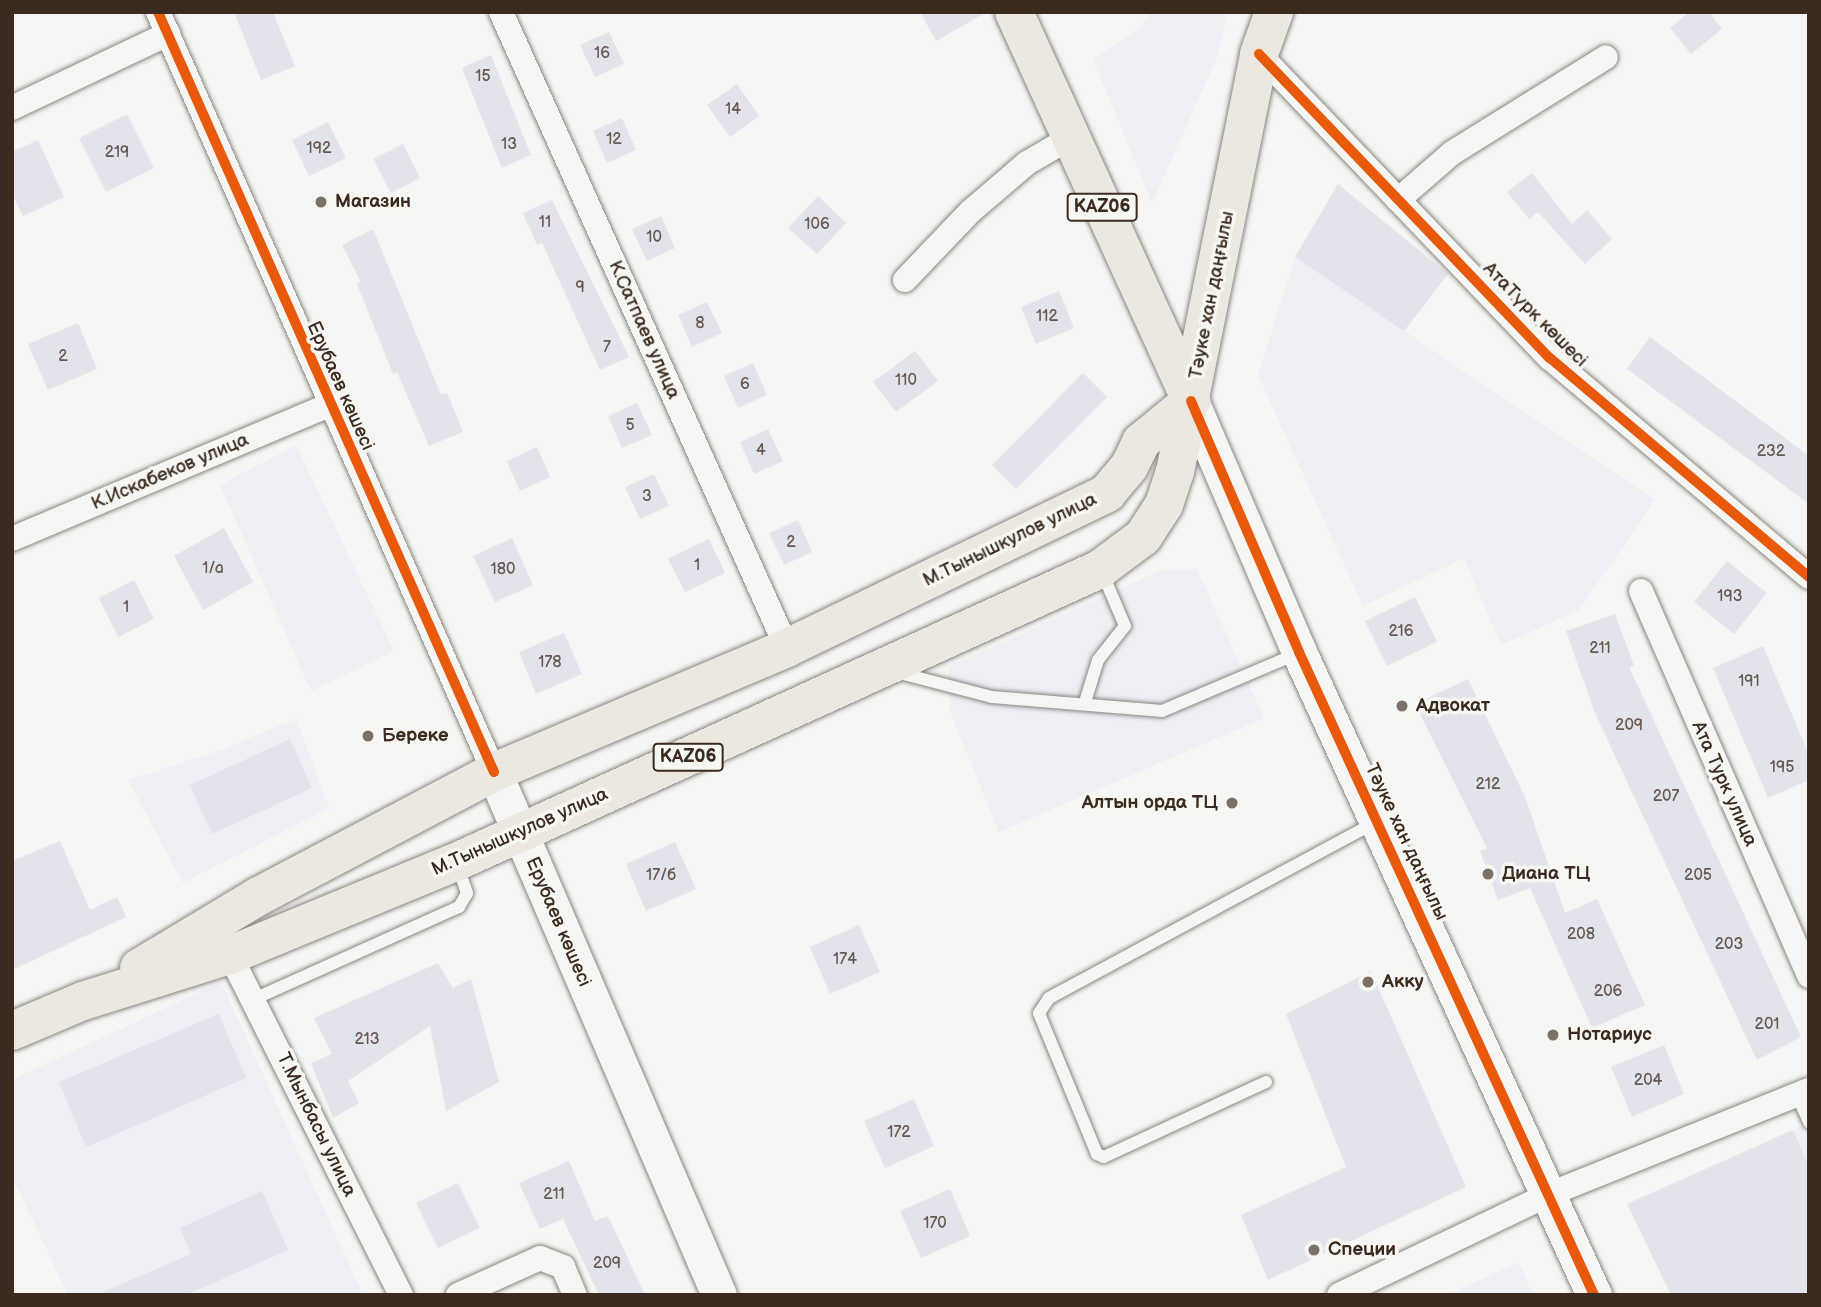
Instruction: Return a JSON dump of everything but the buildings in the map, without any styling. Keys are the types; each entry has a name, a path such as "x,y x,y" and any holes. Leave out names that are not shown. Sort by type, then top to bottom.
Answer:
{"main road":[{"name":"KАZ06","path":"1014,12 1191,401"},
{"name":"Тәуке хан даңғылы","path":"1191,401 1259,54 1274,12"},
{"name":"М.Тынышкулов улица","path":"83,1001 259,896 494,772 787,648 1107,493 1129,467 1141,442 1191,401"},
{"name":"М.Тынышкулов улица","path":"12,1031 83,1001 230,955 456,862 886,669 1100,569 1143,537 1164,505 1191,401"}],"street":[{"name":"К.Сатпаев улица","path":"501,12 787,648"},
{"path":"12,108 163,23"},
{"name":"Ерубаев көшесі","path":"163,23 329,405 494,772 719,1295"},
{"name":"АтаТүрк көшесі","path":"1259,54 1550,358 1809,577"},
{"path":"1398,200 1452,153 1606,57"},
{"path":"905,280 971,211 1027,163 1070,138"},
{"name":"Тәуке хан даңғылы","path":"1191,401 1299,652 1550,1194 1594,1295"},
{"name":"К.Искабеков улица","path":"12,539 329,405"},
{"name":"Ата Турк улица","path":"1641,591 1809,976"},
{"name":"Т.Мынбасы улица","path":"230,955 401,1295"},
{"path":"1339,1295 1550,1194 1803,1093"},
{"path":"458,1295 540,1258 563,1267 575,1295"}],"lane":[{"path":"1085,702 1098,660 1125,625 1100,569"},
{"path":"886,669 992,697 1085,702 1162,711 1299,652"},
{"path":"1266,1082 1104,1157 1097,1154 1039,1013 1049,998 1377,821"},
{"path":"254,999 458,907 467,893 456,862"},
{"path":"1803,1093 1809,1122"}],"shaded area":[{"path":"1150,12 1227,12 1218,55 1152,203 1093,59 1138,30"},
{"path":"1295,257 1655,500 1579,610 1501,645 1464,558 1363,606 1258,375"},
{"path":"296,445 394,651 311,691 220,485"},
{"path":"1197,569 1264,718 999,832 950,712 948,667 1162,570"},
{"path":"296,719 329,808 183,883 128,780 221,750"},
{"path":"221,982 363,1295 68,1295 12,1176 12,1080"},
{"path":"1809,1123 1809,1165 1793,1130"},
{"path":"1519,1262 1533,1295 1448,1295"}],"cycle path":[{"path":"158,12 494,772"},
{"path":"1259,54 1550,358 1809,577"},
{"path":"1191,401 1299,652 1594,1295"}],"place":[{"name":"Магазин","path":"321,202"},
{"name":"Адвокат","path":"1402,706"},
{"name":"Береке","path":"368,736"},
{"name":"Алтын орда ТЦ","path":"1232,803"},
{"name":"Диана ТЦ","path":"1488,874"},
{"name":"Акку","path":"1368,982"},
{"name":"Нотариус","path":"1553,1035"},
{"name":"Специи","path":"1314,1250"}]}
